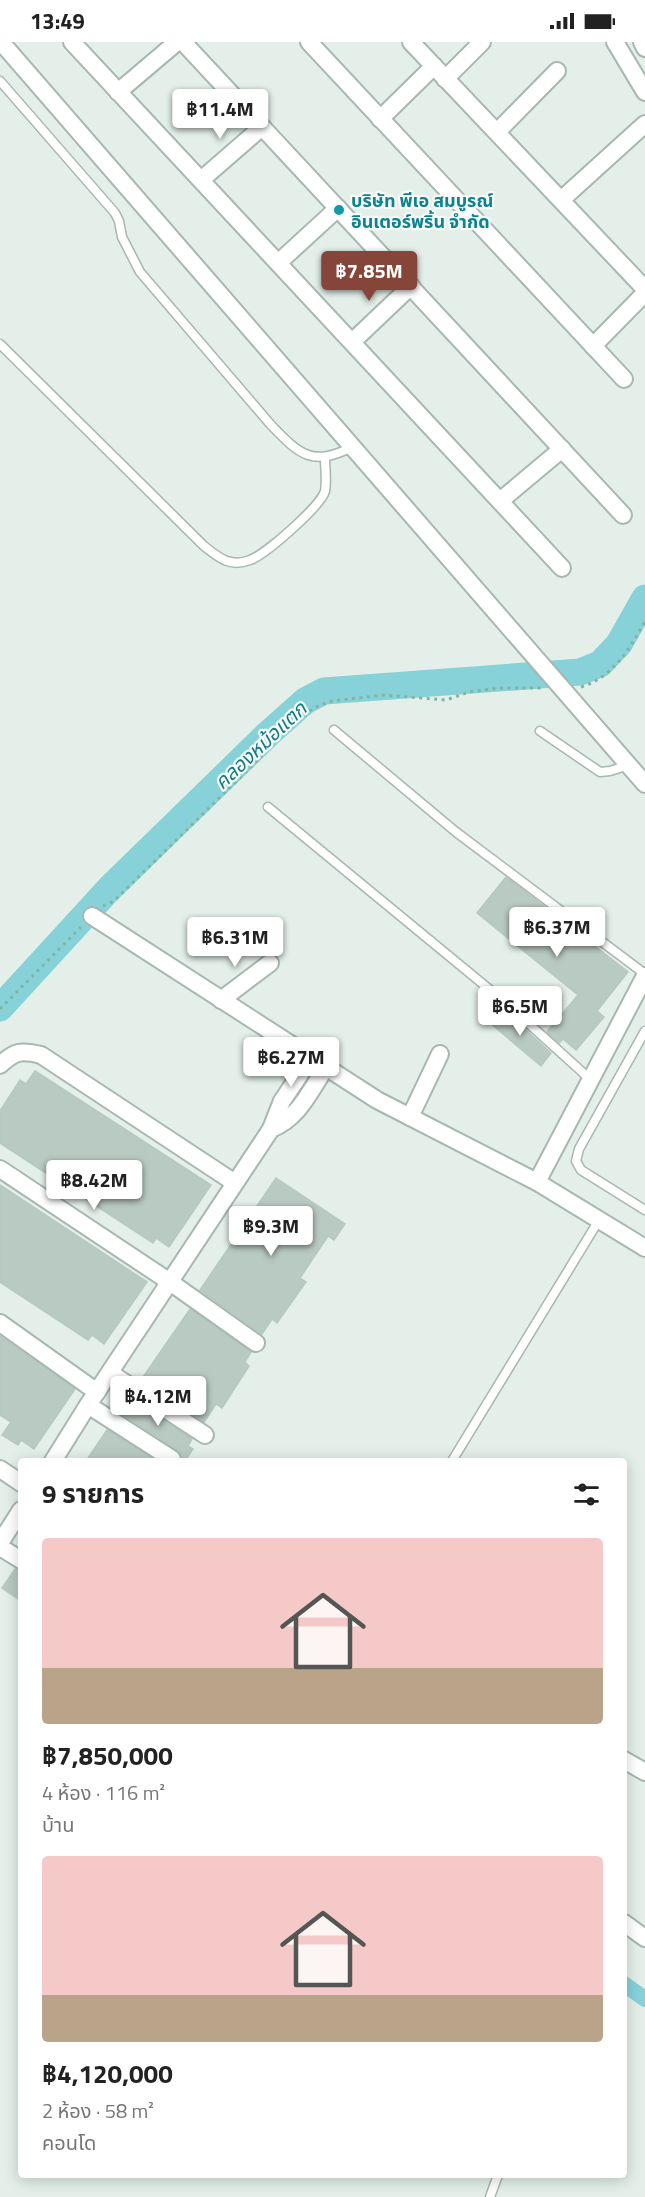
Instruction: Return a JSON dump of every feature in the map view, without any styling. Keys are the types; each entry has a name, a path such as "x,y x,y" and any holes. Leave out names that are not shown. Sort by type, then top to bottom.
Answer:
{"street":[{"path":"1,42 645,784"},
{"path":"72,42 562,568"},
{"path":"118,92 177,42"},
{"path":"183,42 623,515"},
{"path":"411,42 645,291 593,346"},
{"path":"380,119 439,72 482,42"},
{"path":"615,42 645,92"},
{"path":"642,42 645,48"},
{"path":"310,43 624,379"},
{"path":"497,132 557,70"},
{"path":"561,200 645,124"},
{"path":"201,180 262,127"},
{"path":"278,263 338,208"},
{"path":"352,342 411,286"},
{"path":"500,501 562,449"},
{"path":"92,916 377,1100 537,1182 645,1248"},
{"path":"221,1000 270,963"},
{"path":"537,1182 645,975"},
{"path":"0,1065 11,1054 25,1051 41,1055 235,1183"},
{"path":"410,1117 440,1054"},
{"path":"59,1458 93,1398 271,1129 284,1124 294,1115 319,1062"},
{"path":"0,1169 170,1282 256,1343"},
{"path":"0,1323 171,1458"},
{"path":"110,1373 205,1436"},
{"path":"0,1469 18,1481"},
{"path":"18,1515 0,1545 18,1558"},
{"path":"627,1762 645,1772"},
{"path":"627,1925 645,1938"}],"lane":[{"path":"0,81 114,213 119,221 122,237 140,272 289,444 305,455 325,458 353,447"},
{"path":"0,344 204,546 222,561 250,560 265,551 310,513 326,489 325,458"},
{"path":"334,730 456,832 645,975"},
{"path":"540,731 600,772 629,765"},
{"path":"268,807 506,1003 591,1080"},
{"path":"645,1031 579,1149 576,1161 581,1170 645,1210"},
{"path":"454,1458 599,1220"},
{"path":"490,2197 497,2178"}],"path":[{"path":"0,1009 92,916"}],"building":[{"path":"506,877 628,972 597,1011 604,1017 576,1050 563,1039 559,1043 547,1032 578,995 477,913"},
{"path":"502,1008 551,1053 541,1066 490,1023"},
{"path":"35,1071 211,1185 169,1247 156,1238 153,1243 0,1143 0,1111 20,1080 26,1084"},
{"path":"276,1178 345,1224 334,1240 328,1236 300,1278 306,1282 277,1323 272,1319 262,1334 200,1290"},
{"path":"0,1185 147,1282 104,1344 92,1335 88,1340 0,1282"},
{"path":"190,1309 251,1352 245,1362 249,1366 222,1408 216,1404 204,1422 141,1380"},
{"path":"0,1336 75,1389 34,1449 21,1440 18,1445 2,1435 11,1422 0,1415"},
{"path":"129,1398 192,1439 188,1446 193,1449 187,1458 182,1458 178,1450 119,1412"},
{"path":"107,1430 151,1458 88,1458"},
{"path":"15,1569 18,1570 18,1599 2,1588"}],"waterway":[{"name":"คลองหม้อแตก","path":"0,1008 109,889 305,701 324,691 580,672 600,664 619,644 645,598"},
{"path":"627,1986 645,1999"}],"place":[{"name":"บริษัท พีเอ สมบูรณ์ อินเตอร์พริ้น จำกัด","path":"339,210"}]}
